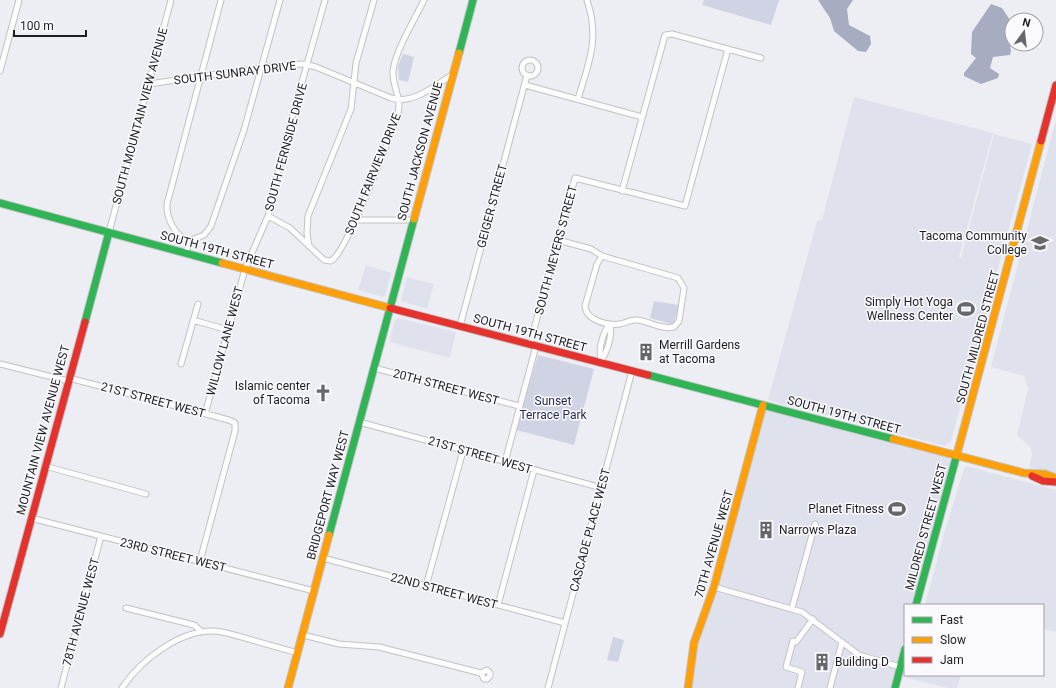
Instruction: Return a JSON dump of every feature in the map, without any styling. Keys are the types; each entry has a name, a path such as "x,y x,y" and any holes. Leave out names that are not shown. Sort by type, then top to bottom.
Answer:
{"main road":[{"name":"SOUTH JACKSON AVENUE","path":"390,308 473,0"},
{"name":"SOUTH MILDRED STREET","path":"957,455 1056,85"},
{"name":"SOUTH 19TH STREET","path":"0,203 390,308 600,361 632,372 1024,473 1045,474 1056,478"},
{"name":"MOUNTAIN VIEW AVENUE WEST","path":"0,634 108,232"},
{"name":"BRIDGEPORT WAY WEST","path":"288,688 390,308"},
{"name":"70TH AVENUE WEST","path":"688,688 694,643 714,587 763,405"},
{"name":"MILDRED STREET WEST","path":"916,604 957,455"},
{"path":"1024,473 1043,481 1056,482"},
{"path":"895,688 904,653"}],"street":[{"path":"0,71 2,52 19,0"},
{"name":"SOUTH MOUNTAIN VIEW AVENUE","path":"108,232 172,0"},
{"path":"221,0 167,204 168,216 175,230 181,237 189,241 201,237 211,226 244,130 280,0"},
{"name":"SOUTH FERNSIDE DRIVE","path":"245,269 268,216 284,146 325,0"},
{"path":"309,247 307,233 308,216 350,112 360,48 374,0"},
{"name":"SOUTH FAIRVIEW DRIVE","path":"309,247 325,261 331,261 337,256 356,220 393,126 400,100 394,79 394,64 424,0"},
{"path":"578,100 594,40 593,24 587,0"},
{"path":"728,49 685,206 622,191 666,34 672,34 728,49 761,58"},
{"name":"SOUTH SUNRAY DRIVE","path":"149,84 299,64 307,65 400,100"},
{"path":"400,100 418,95 452,75"},
{"name":"GEIGER STREET","path":"460,326 527,76"},
{"path":"525,85 642,117"},
{"name":"SOUTH MEYERS STREET","path":"505,462 558,240 575,178 622,191"},
{"path":"268,216 290,228 309,247"},
{"path":"356,220 413,220"},
{"path":"558,240 591,249 602,256 674,276 681,282 684,288 679,321 674,327 668,328 637,320 610,324 590,317 585,311 585,306 596,264 602,256"},
{"path":"186,253 189,241"},
{"name":"WILLOW LANE WEST","path":"205,414 245,269"},
{"path":"181,364 198,304"},
{"path":"193,320 228,330"},
{"path":"600,361 605,355 611,331 610,324"},
{"name":"21ST STREET WEST","path":"0,364 205,414 231,421 236,424 200,561"},
{"name":"20TH STREET WEST","path":"374,368 519,406"},
{"name":"CASCADE PLACE WEST","path":"548,688 632,372"},
{"name":"21ST STREET WEST","path":"359,422 602,488"},
{"path":"426,586 463,451"},
{"path":"45,466 146,494"},
{"path":"498,605 534,470"},
{"name":"23RD STREET WEST","path":"31,518 314,591"},
{"path":"792,608 814,524"},
{"name":"78TH AVENUE WEST","path":"60,688 101,536"},
{"name":"22ND STREET WEST","path":"323,558 565,623"},
{"path":"714,587 792,608 805,613 862,656 900,667"},
{"path":"126,608 194,625 202,632"},
{"path":"798,688 802,672 786,667 793,641 796,642 813,619"},
{"path":"122,688 136,671 154,654 175,642 202,632 222,632 298,653"},
{"path":"303,634 339,644 378,647 481,673"},
{"path":"830,688 842,642"}],"shaded area":[{"path":"818,0 853,0 847,9 849,25 870,36 871,44 866,52 858,51 834,31 830,18"},
{"path":"991,4 1002,8 1005,12 1004,52 1011,52 1010,55 993,57 990,68 999,74 998,78 981,84 964,76 964,73 976,58 971,54 972,32"},
{"path":"854,97 993,133 959,257 961,258 994,134 1032,144 951,441 945,446 768,400 817,221 822,220"},
{"name":"Tacoma Community College","path":"1056,119 1056,474 1029,467 1032,455 1031,448 1017,435 1028,389 1024,376 991,367"},
{"path":"366,265 391,273 385,296 383,297 358,290"},
{"path":"407,277 434,284 427,309 401,301"},
{"path":"398,318 456,332 450,358 389,342 395,320"},
{"path":"764,406 957,455 916,604 904,604 904,653 895,688 688,688 692,655"},
{"path":"966,466 1056,490 1056,632 1044,629 1044,604 925,604 946,527"},
{"path":"908,676 961,676 957,688 948,688 907,678"}],"green space":[{"path":"704,0 779,0 771,25 702,5"},
{"path":"403,54 414,57 408,82 399,80 398,66"},
{"path":"654,301 679,305 674,323 671,324 650,318"},
{"name":"Sunset Terrace Park","path":"538,355 594,369 574,445 516,430"},
{"path":"613,637 624,640 618,662 607,660"}],"traffic: fast":[{"path":"459,53 473,0"},
{"path":"0,203 222,263"},
{"path":"329,535 414,219"},
{"path":"85,322 109,232"},
{"path":"648,375 893,439"},
{"path":"916,604 957,454"},
{"path":"895,688 904,653"}],"traffic: slow":[{"path":"414,219 459,53"},
{"path":"957,454 1041,141"},
{"path":"222,263 390,308"},
{"path":"688,688 694,643 714,587 763,405"},
{"path":"893,439 1024,473 1045,474 1056,478"},
{"path":"288,688 329,535"}],"traffic: jam":[{"path":"1041,141 1056,85"},
{"path":"390,308 648,375"},
{"path":"0,634 85,322"},
{"path":"1032,476 1043,481 1056,482"}],"place":[{"name":"Tacoma Community College","path":"1040,243"},
{"name":"Simply Hot Yoga Wellness Center","path":"966,309"},
{"name":"Merrill Gardens at Tacoma","path":"646,352"},
{"name":"Islamic center of Tacoma","path":"323,393"},
{"name":"Planet Fitness","path":"897,509"},
{"name":"Narrows Plaza","path":"766,530"},
{"name":"Building D","path":"822,662"}]}
